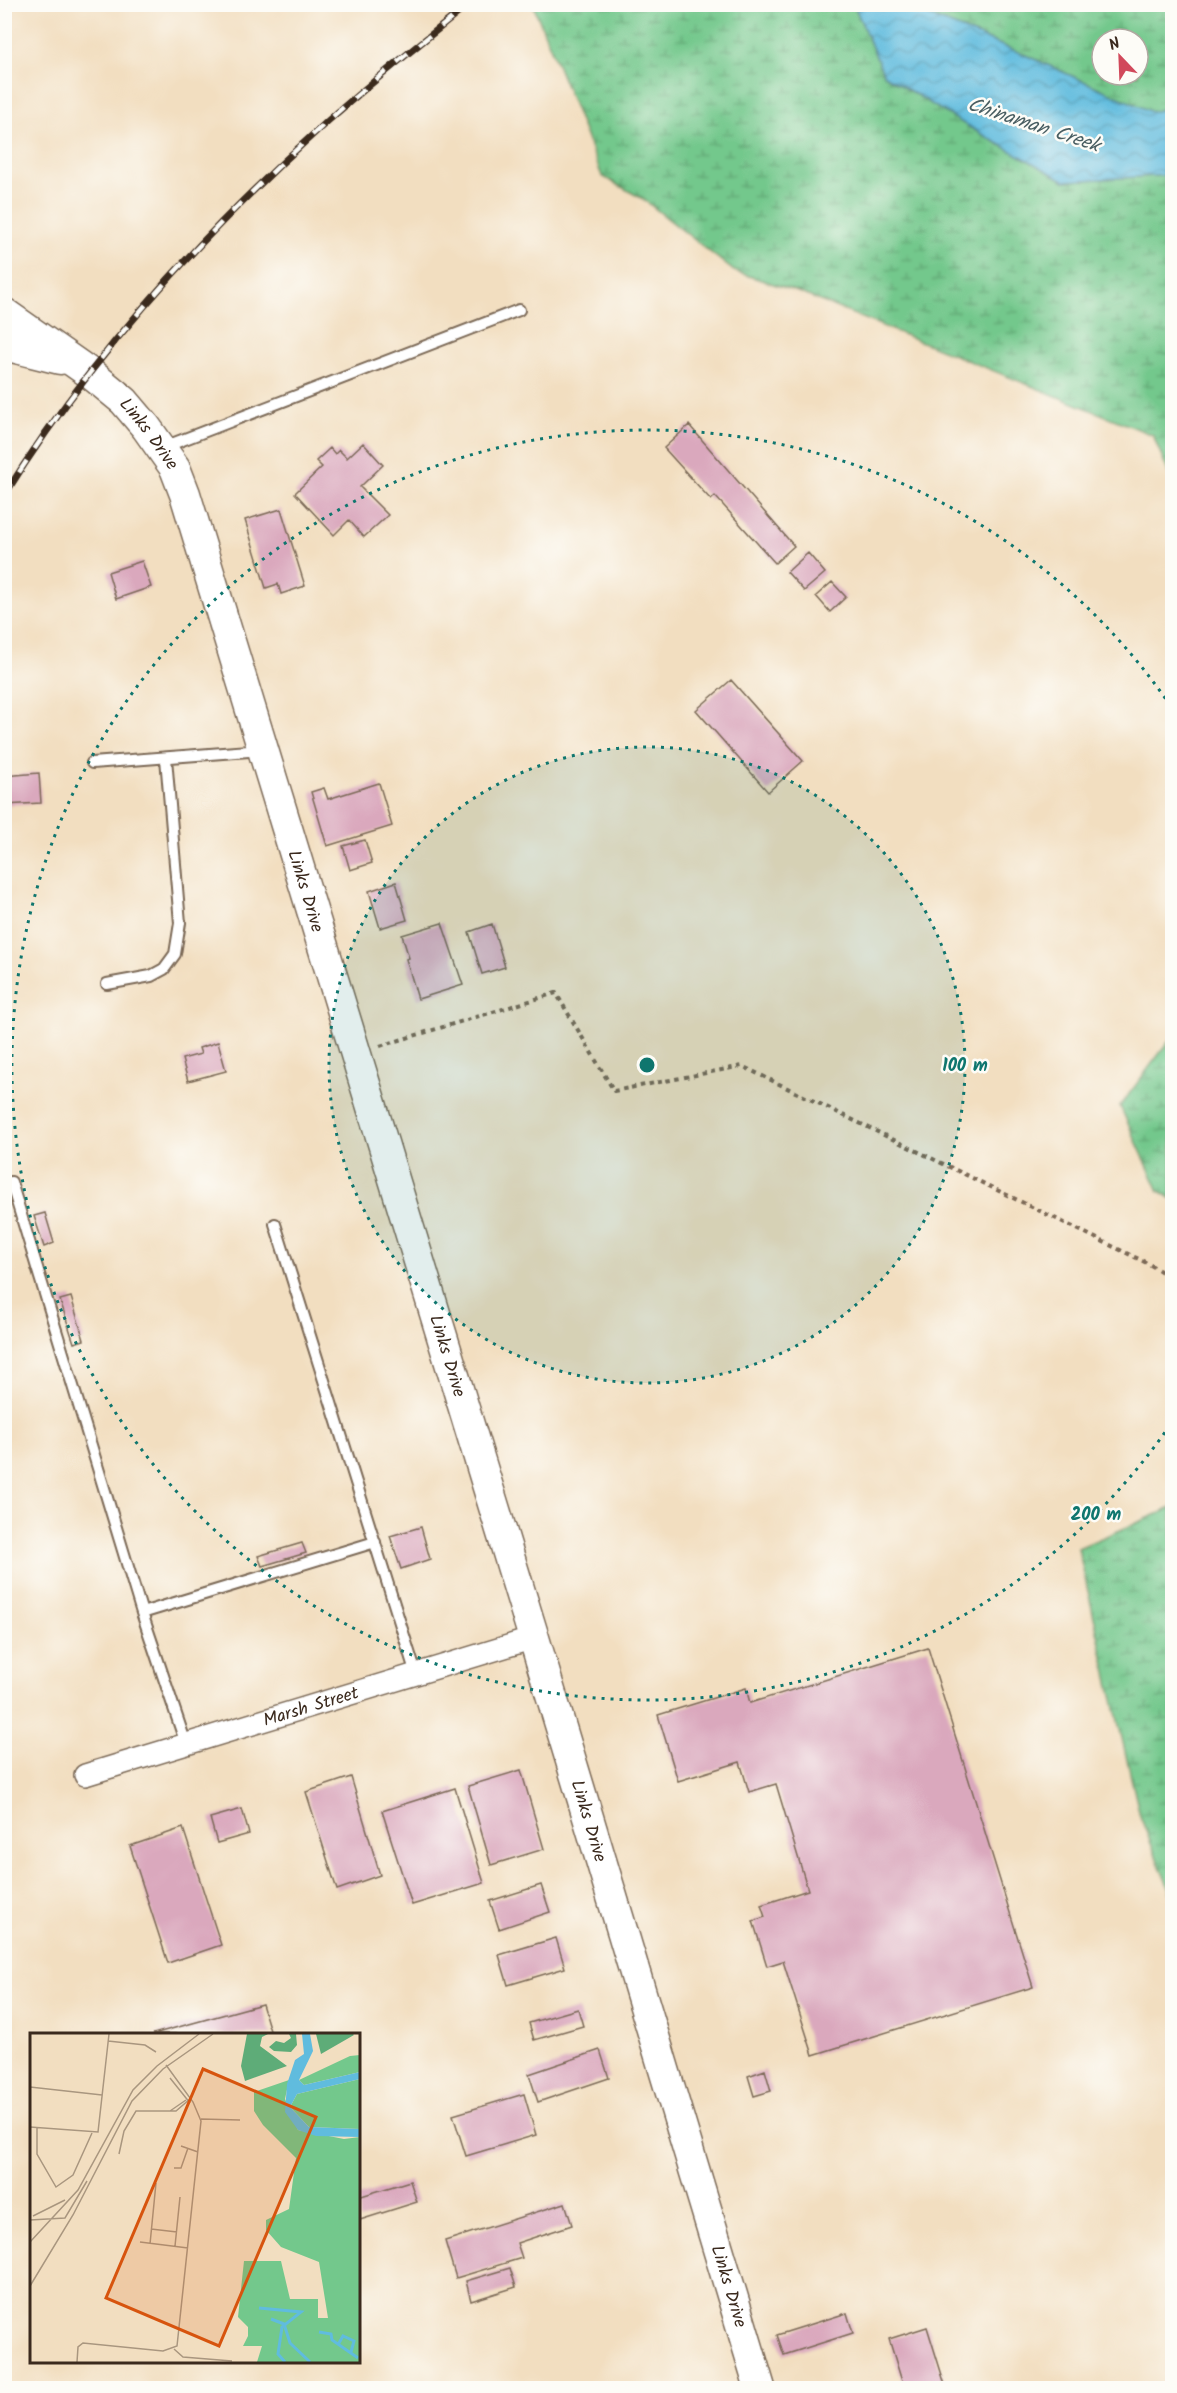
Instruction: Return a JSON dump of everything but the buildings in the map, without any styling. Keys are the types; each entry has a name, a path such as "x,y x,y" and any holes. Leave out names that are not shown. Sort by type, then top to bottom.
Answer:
{"street":[{"name":"Links Drive","path":"4,313 91,374 124,402 175,468 194,518 760,2388"},
{"name":"Links Drive","path":"4,345 72,362"},
{"name":"Marsh Street","path":"85,1774 534,1638"}],"lane":[{"path":"161,448 519,310"},
{"path":"92,763 265,750"},
{"path":"107,984 151,976 164,969 176,954 180,923 165,758"},
{"path":"11,1182 142,1613 186,1744"},
{"path":"274,1224 416,1674"},
{"path":"142,1613 375,1542"}],"path":[{"path":"357,1053 556,993 614,1091 742,1066 1149,1264 1173,1278"}],"green space":[{"path":"536,4 854,5 884,75 969,127 1065,181 1172,175 1172,481 1153,435 798,292 734,271 643,199 602,176 534,7"},
{"path":"910,4 1172,5 1172,106 1152,112 1096,87 1150,87 1150,27 1090,27 1090,84 910,8"},
{"path":"1172,1037 1172,1199 1159,1191 1120,1106"},
{"path":"1172,1508 1172,1896 1140,1816 1078,1548"}],"water":[{"name":"Chinaman Creek","path":"854,5 910,5 910,8 1023,54 1090,84 1090,87 1096,87 1152,112 1172,106 1172,175 1065,181 969,127 884,75"}],"railway":[{"path":"4,496 72,396 149,301 189,256 319,129 469,4"}]}
